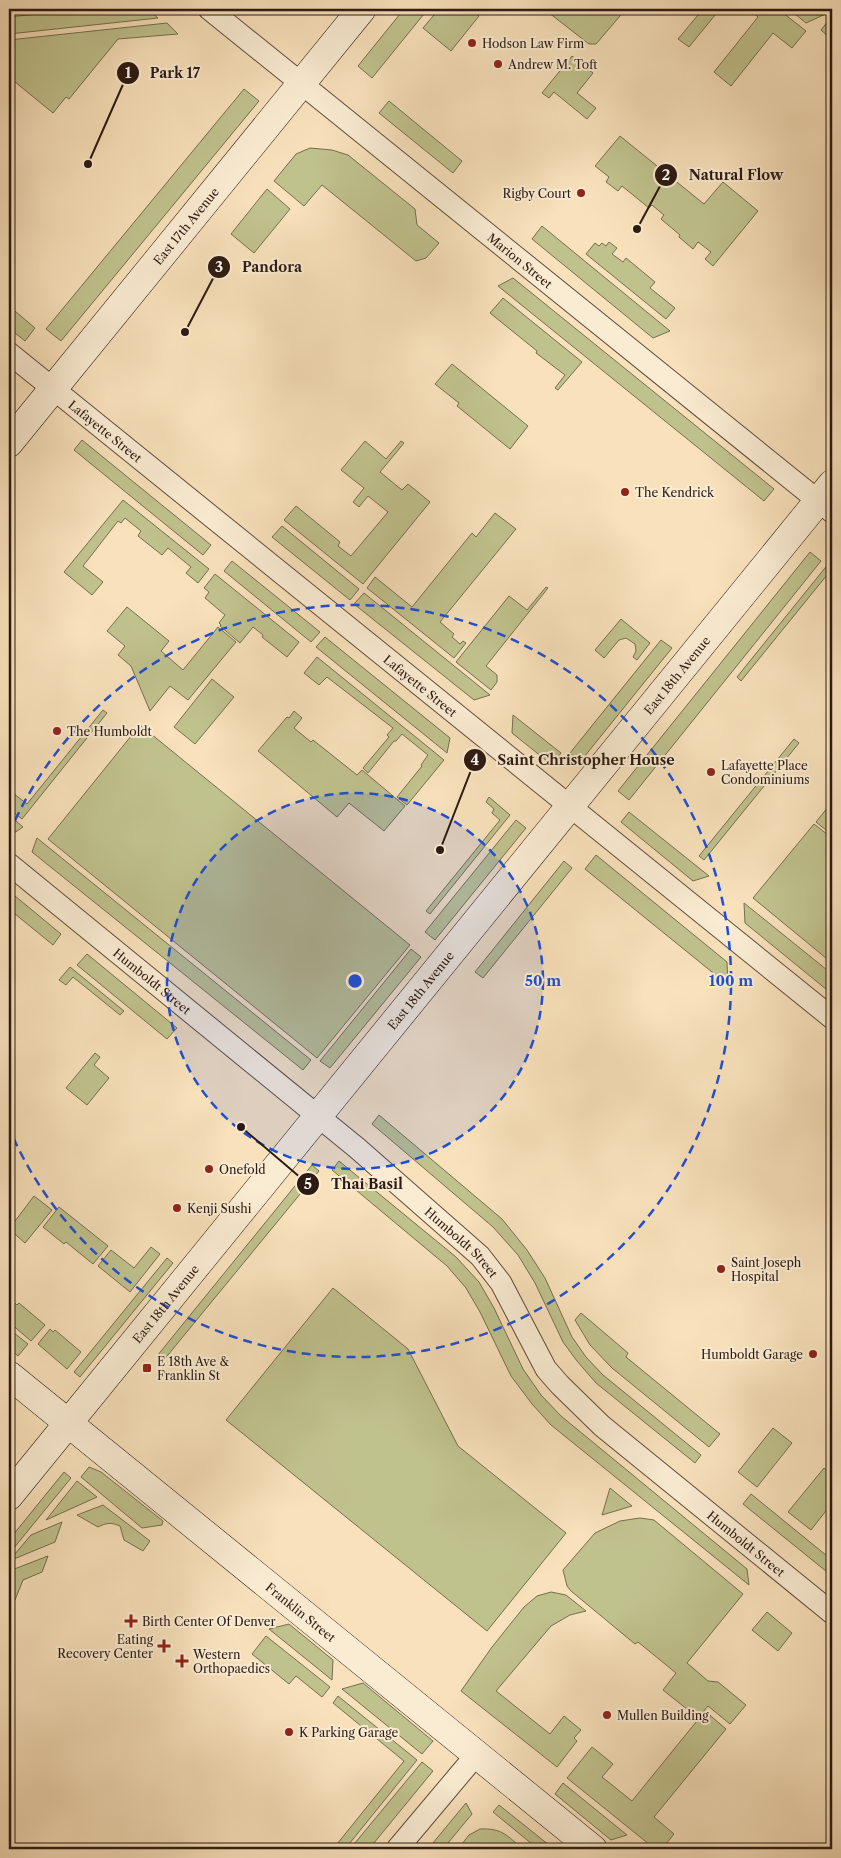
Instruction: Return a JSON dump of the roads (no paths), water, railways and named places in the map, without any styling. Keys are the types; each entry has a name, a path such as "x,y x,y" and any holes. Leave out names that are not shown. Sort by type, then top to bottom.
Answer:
{"main road":[{"name":"East 17th Avenue","path":"9,443 362,9"},
{"name":"East 18th Avenue","path":"9,1496 570,806 828,499"},
{"name":"Franklin Street","path":"9,1375 593,1849"}],"street":[{"name":"Marion Street","path":"209,9 828,499"},
{"name":"Lafayette Street","path":"9,352 832,1018"},
{"name":"Humboldt Street","path":"9,864 357,1148 480,1256 500,1284 546,1369 560,1385 602,1426 832,1612"},
{"path":"397,1849 476,1755"}],"place":[{"name":"Hodson Law Firm","path":"472,43"},
{"name":"Andrew M. Toft","path":"498,64"},
{"name":"Park 17","path":"88,164"},
{"name":"Rigby Court","path":"581,193"},
{"name":"Natural Flow","path":"637,229"},
{"name":"Pandora","path":"185,332"},
{"name":"The Kendrick","path":"625,492"},
{"name":"The Humboldt","path":"57,731"},
{"name":"Lafayette Place Condominiums","path":"711,772"},
{"name":"Saint Christopher House","path":"440,850"},
{"name":"Thai Basil","path":"241,1127"},
{"name":"Onefold","path":"209,1169"},
{"name":"Kenji Sushi","path":"177,1208"},
{"name":"Saint Joseph Hospital","path":"721,1269"},
{"name":"Humboldt Garage","path":"813,1354"},
{"name":"E 18th Ave & Franklin St","path":"147,1368"},
{"name":"Birth Center Of Denver","path":"131,1621"},
{"name":"Eating Recovery Center","path":"164,1646"},
{"name":"Western Orthopaedics","path":"182,1661"},
{"name":"Mullen Building","path":"607,1715"},
{"name":"K Parking Garage","path":"289,1732"}]}
